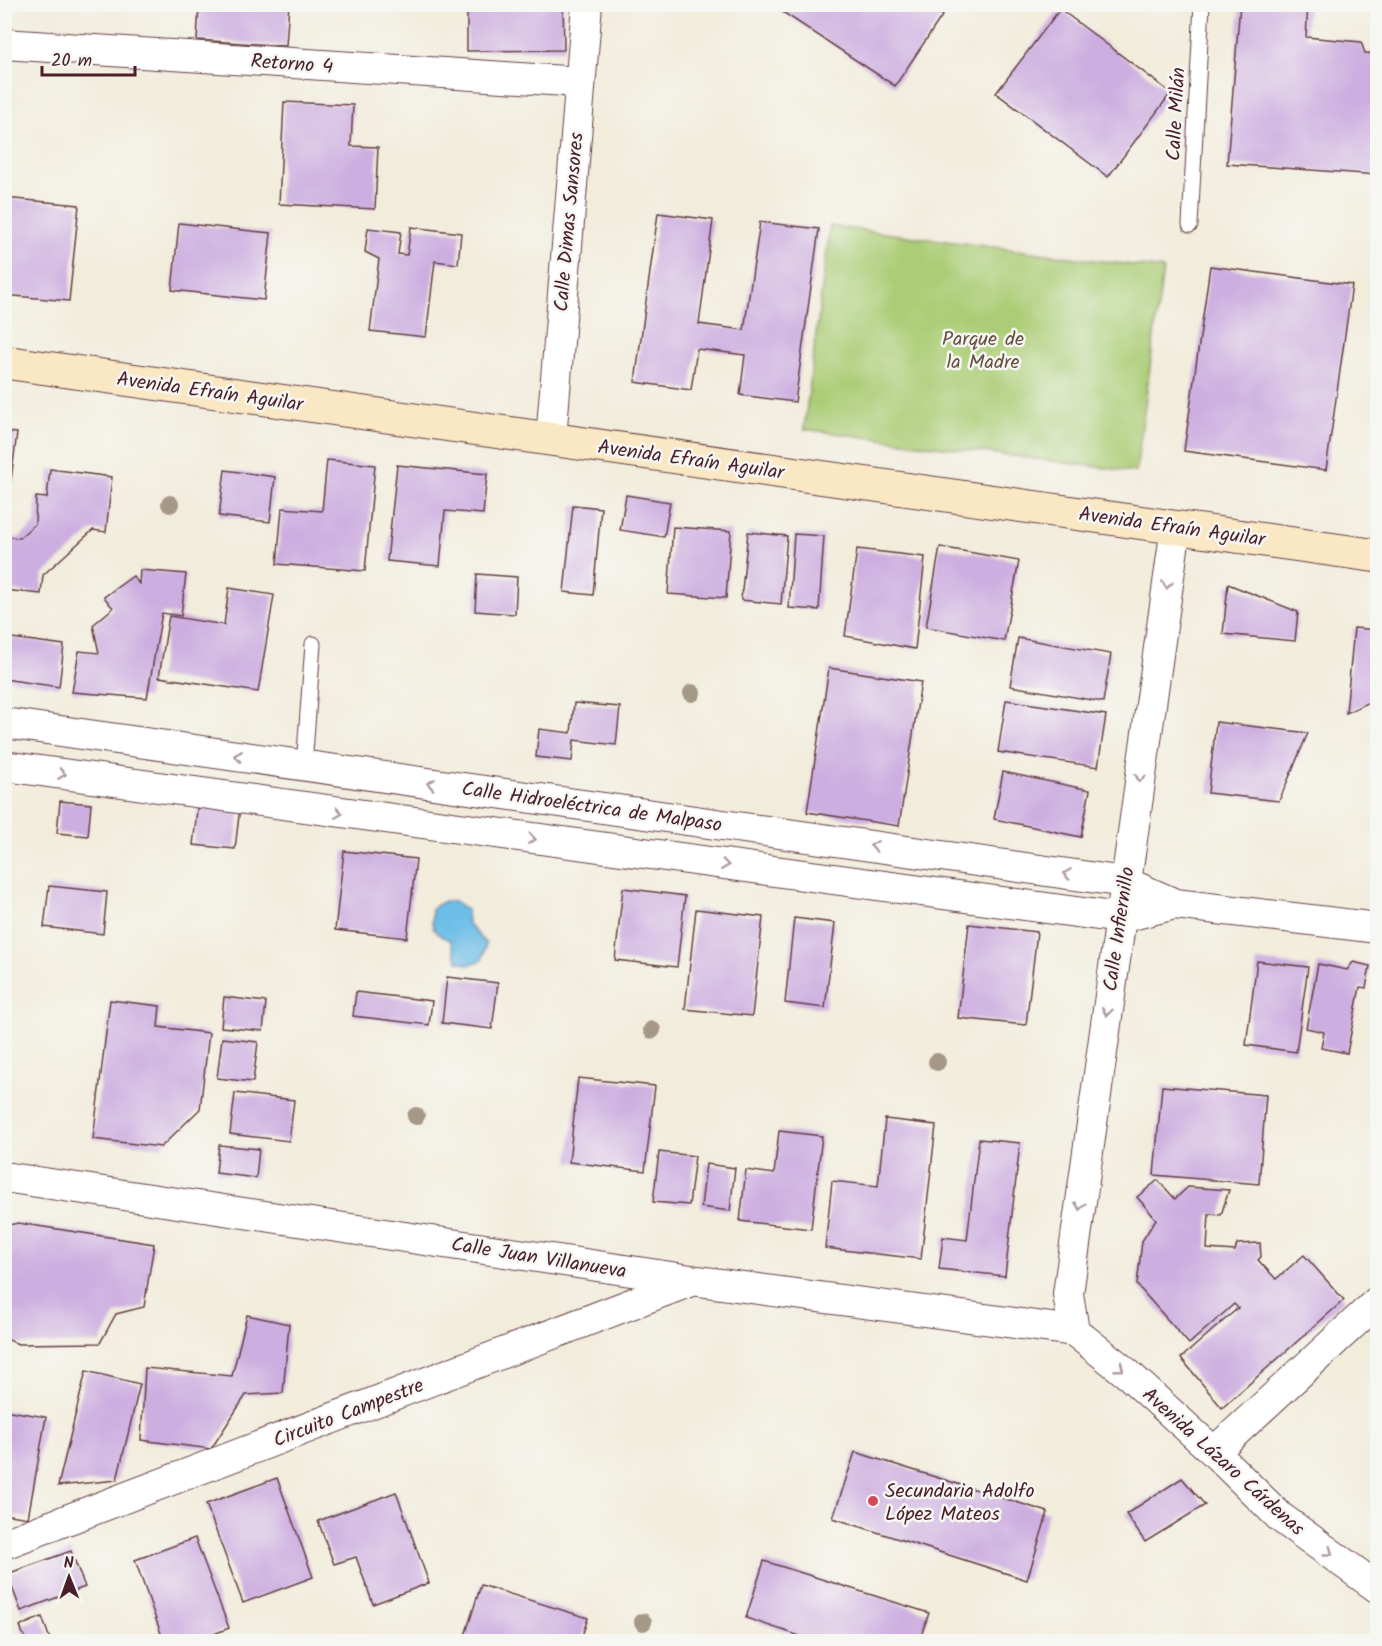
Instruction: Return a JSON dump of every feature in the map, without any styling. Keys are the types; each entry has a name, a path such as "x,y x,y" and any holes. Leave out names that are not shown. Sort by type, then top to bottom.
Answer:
{"main road":[{"name":"Avenida Efraín Aguilar","path":"4,362 1377,556"}],"street":[{"name":"Calle Dimas Sansores","path":"551,439 587,4"},
{"name":"Retorno 4","path":"4,44 580,82"},
{"name":"Calle Infiernillo","path":"1074,1331 1068,1294 1176,527"},
{"name":"Calle Hidroeléctrica de Malpaso","path":"4,723 1125,882 1175,904 1377,928"},
{"path":"301,808 303,765"},
{"name":"Calle Hidroeléctrica de Malpaso","path":"4,766 1120,918 1175,904"},
{"name":"Calle Juan Villanueva","path":"4,1177 692,1280 1074,1331"},
{"name":"Circuito Campestre","path":"4,1544 692,1280"},
{"path":"1214,1452 1377,1301"},
{"name":"Avenida Lázaro Cárdenas","path":"1074,1331 1129,1375 1214,1452 1280,1517 1377,1588"}],"lane":[{"name":"Calle Milán","path":"1190,225 1202,4"},
{"path":"303,765 313,644"}],"green space":[{"name":"Parque de la Madre","path":"830,226 1163,269 1136,472 804,429"}],"water":[{"path":"444,901 456,902 467,910 468,924 486,944 482,960 469,965 458,961 450,940 439,935 434,929 432,909"}],"building":[{"path":"199,4 289,4 286,46 197,40"},
{"path":"467,4 563,4 564,50 467,51"},
{"path":"1240,4 1308,4 1306,37 1361,42 1365,53 1378,54 1378,175 1227,164"},
{"path":"772,5 945,5 948,7 895,86"},
{"path":"1060,9 1171,93 1108,177 996,93"},
{"path":"4,87 10,88 6,125 4,125"},
{"path":"284,102 353,105 351,146 378,147 375,209 279,204"},
{"path":"4,198 79,205 69,301 4,295"},
{"path":"658,213 713,220 699,324 744,330 760,222 819,229 795,402 740,395 745,355 697,349 691,390 635,382"},
{"path":"179,223 271,233 264,300 172,290"},
{"path":"411,227 461,233 458,264 435,261 426,337 370,331 379,259 365,252 368,228 401,232 398,254 407,255"},
{"path":"1210,266 1352,285 1326,470 1184,451"},
{"path":"4,432 17,433 9,495 4,495"},
{"path":"327,460 375,465 365,571 277,564 282,508 322,511"},
{"path":"397,465 487,474 483,514 445,511 440,566 387,561"},
{"path":"50,469 112,477 106,532 93,530 43,575 41,594 4,590 4,536 19,538 35,524 36,497 47,498"},
{"path":"225,470 275,477 270,522 219,516"},
{"path":"626,495 670,502 664,537 620,530"},
{"path":"573,505 601,508 593,595 564,592"},
{"path":"673,527 731,531 726,598 668,594"},
{"path":"748,532 787,536 781,604 741,600"},
{"path":"794,534 824,536 819,610 789,608"},
{"path":"940,547 1019,561 1004,641 926,627"},
{"path":"857,549 925,557 915,649 845,636"},
{"path":"140,570 186,574 181,616 162,613 147,698 72,692 79,651 99,653 93,625 113,608 104,597 133,576 139,584"},
{"path":"477,574 517,577 515,614 475,611"},
{"path":"1228,584 1298,612 1295,641 1223,634"},
{"path":"229,588 274,595 258,692 159,677 169,616 224,625"},
{"path":"1354,628 1378,630 1378,698 1346,713"},
{"path":"4,637 64,645 59,687 4,679"},
{"path":"1018,638 1111,654 1103,702 1010,686"},
{"path":"829,668 921,682 899,826 807,812"},
{"path":"1006,700 1106,715 1098,767 998,752"},
{"path":"574,703 620,707 616,745 574,740 572,761 536,757 539,729 571,733"},
{"path":"1216,722 1308,733 1279,801 1208,793"},
{"path":"1003,772 1090,790 1081,837 994,819"},
{"path":"60,801 91,804 88,836 57,833"},
{"path":"198,802 240,807 235,849 193,845"},
{"path":"344,851 416,859 407,938 335,930"},
{"path":"49,886 107,892 103,934 44,927"},
{"path":"623,888 685,896 677,967 615,960"},
{"path":"696,909 763,917 752,1016 685,1009"},
{"path":"794,918 835,923 825,1008 785,1003"},
{"path":"969,924 1037,932 1026,1025 958,1018"},
{"path":"1257,961 1308,967 1296,1052 1246,1045"},
{"path":"1353,962 1370,966 1366,988 1360,987 1347,1053 1321,1048 1324,1032 1306,1028 1318,964 1347,970"},
{"path":"447,977 498,983 492,1029 442,1023"},
{"path":"356,992 432,1001 429,1025 353,1016"},
{"path":"224,997 266,1002 263,1031 221,1027"},
{"path":"110,1000 160,1006 158,1027 209,1033 200,1109 161,1147 93,1139"},
{"path":"222,1038 258,1042 253,1082 217,1078"},
{"path":"578,1078 655,1086 645,1171 569,1162"},
{"path":"1162,1086 1266,1095 1259,1184 1154,1175"},
{"path":"235,1093 294,1100 289,1141 230,1134"},
{"path":"885,1119 936,1125 921,1259 825,1248 832,1181 878,1186"},
{"path":"779,1131 822,1136 811,1229 740,1221 746,1170 774,1174"},
{"path":"979,1139 1020,1143 1005,1276 939,1269 943,1237 967,1240"},
{"path":"219,1145 259,1149 256,1178 216,1173"},
{"path":"659,1152 695,1156 689,1205 653,1202"},
{"path":"706,1164 735,1168 730,1211 701,1207"},
{"path":"1158,1180 1175,1199 1188,1187 1229,1190 1221,1215 1209,1214 1207,1249 1235,1251 1237,1244 1260,1243 1261,1257 1258,1260 1276,1279 1304,1255 1344,1300 1222,1408 1181,1358 1238,1308 1234,1304 1189,1344 1137,1285 1142,1241 1156,1219 1137,1197"},
{"path":"18,1223 154,1244 144,1307 116,1314 100,1343 18,1344 4,1338 4,1226"},
{"path":"247,1315 289,1324 283,1393 246,1395 211,1449 141,1440 145,1368 232,1376"},
{"path":"86,1371 140,1384 117,1480 58,1486"},
{"path":"4,1410 46,1417 28,1518 4,1514"},
{"path":"855,1452 1048,1512 1027,1580 833,1518"},
{"path":"277,1478 313,1577 243,1603 206,1504"},
{"path":"1182,1478 1205,1505 1145,1542 1126,1514"},
{"path":"396,1492 429,1583 373,1604 356,1557 334,1564 318,1521"},
{"path":"195,1538 229,1628 194,1642 164,1642 135,1560"},
{"path":"71,1551 85,1587 21,1611 7,1574"},
{"path":"764,1561 929,1613 919,1642 818,1642 746,1618"},
{"path":"481,1585 588,1618 580,1642 463,1642"},
{"path":"42,1617 51,1642 26,1642 20,1626"}],"place":[{"name":"Secundaria Adolfo López Mateos","path":"873,1501"}]}
